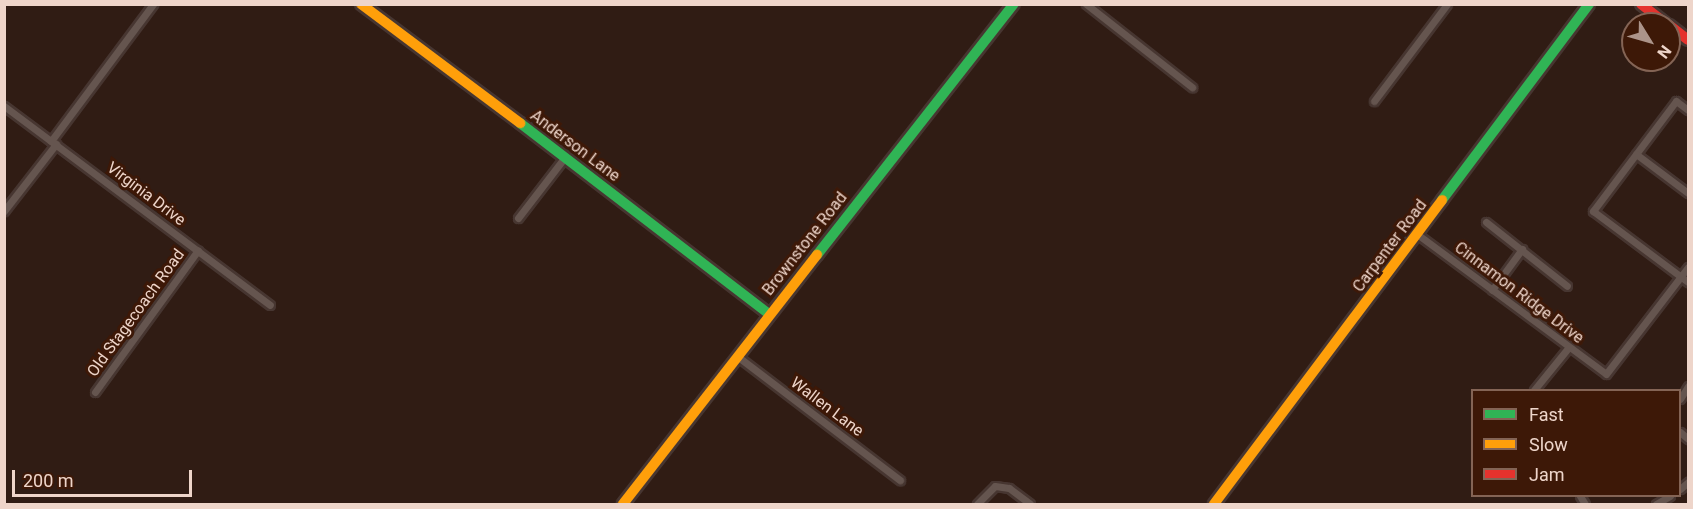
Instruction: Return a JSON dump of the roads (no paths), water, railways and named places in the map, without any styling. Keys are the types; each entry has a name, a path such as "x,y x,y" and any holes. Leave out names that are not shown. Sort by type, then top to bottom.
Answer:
{"street":[{"path":"4,211 153,4"},
{"name":"Anderson Lane","path":"361,4 769,314"},
{"name":"Brownstone Road","path":"623,504 736,356 1014,4"},
{"path":"1086,4 1192,87"},
{"path":"1374,101 1447,4"},
{"name":"Carpenter Road","path":"1214,504 1589,4"},
{"path":"1689,110 1676,100 1593,211 1689,282"},
{"name":"Virginia Drive","path":"4,106 270,305"},
{"path":"1636,154 1689,193"},
{"path":"518,218 565,157"},
{"path":"1486,222 1566,286"},
{"name":"Cinnamon Ridge Drive","path":"1417,234 1606,375 1681,277"},
{"path":"1492,290 1522,249"},
{"name":"Old Stagecoach Road","path":"95,392 198,250"},
{"path":"1681,277 1689,267"},
{"path":"1535,389 1569,347"},
{"name":"Wallen Lane","path":"736,356 900,480"},
{"path":"977,504 989,489 1002,486 1030,504"}]}
